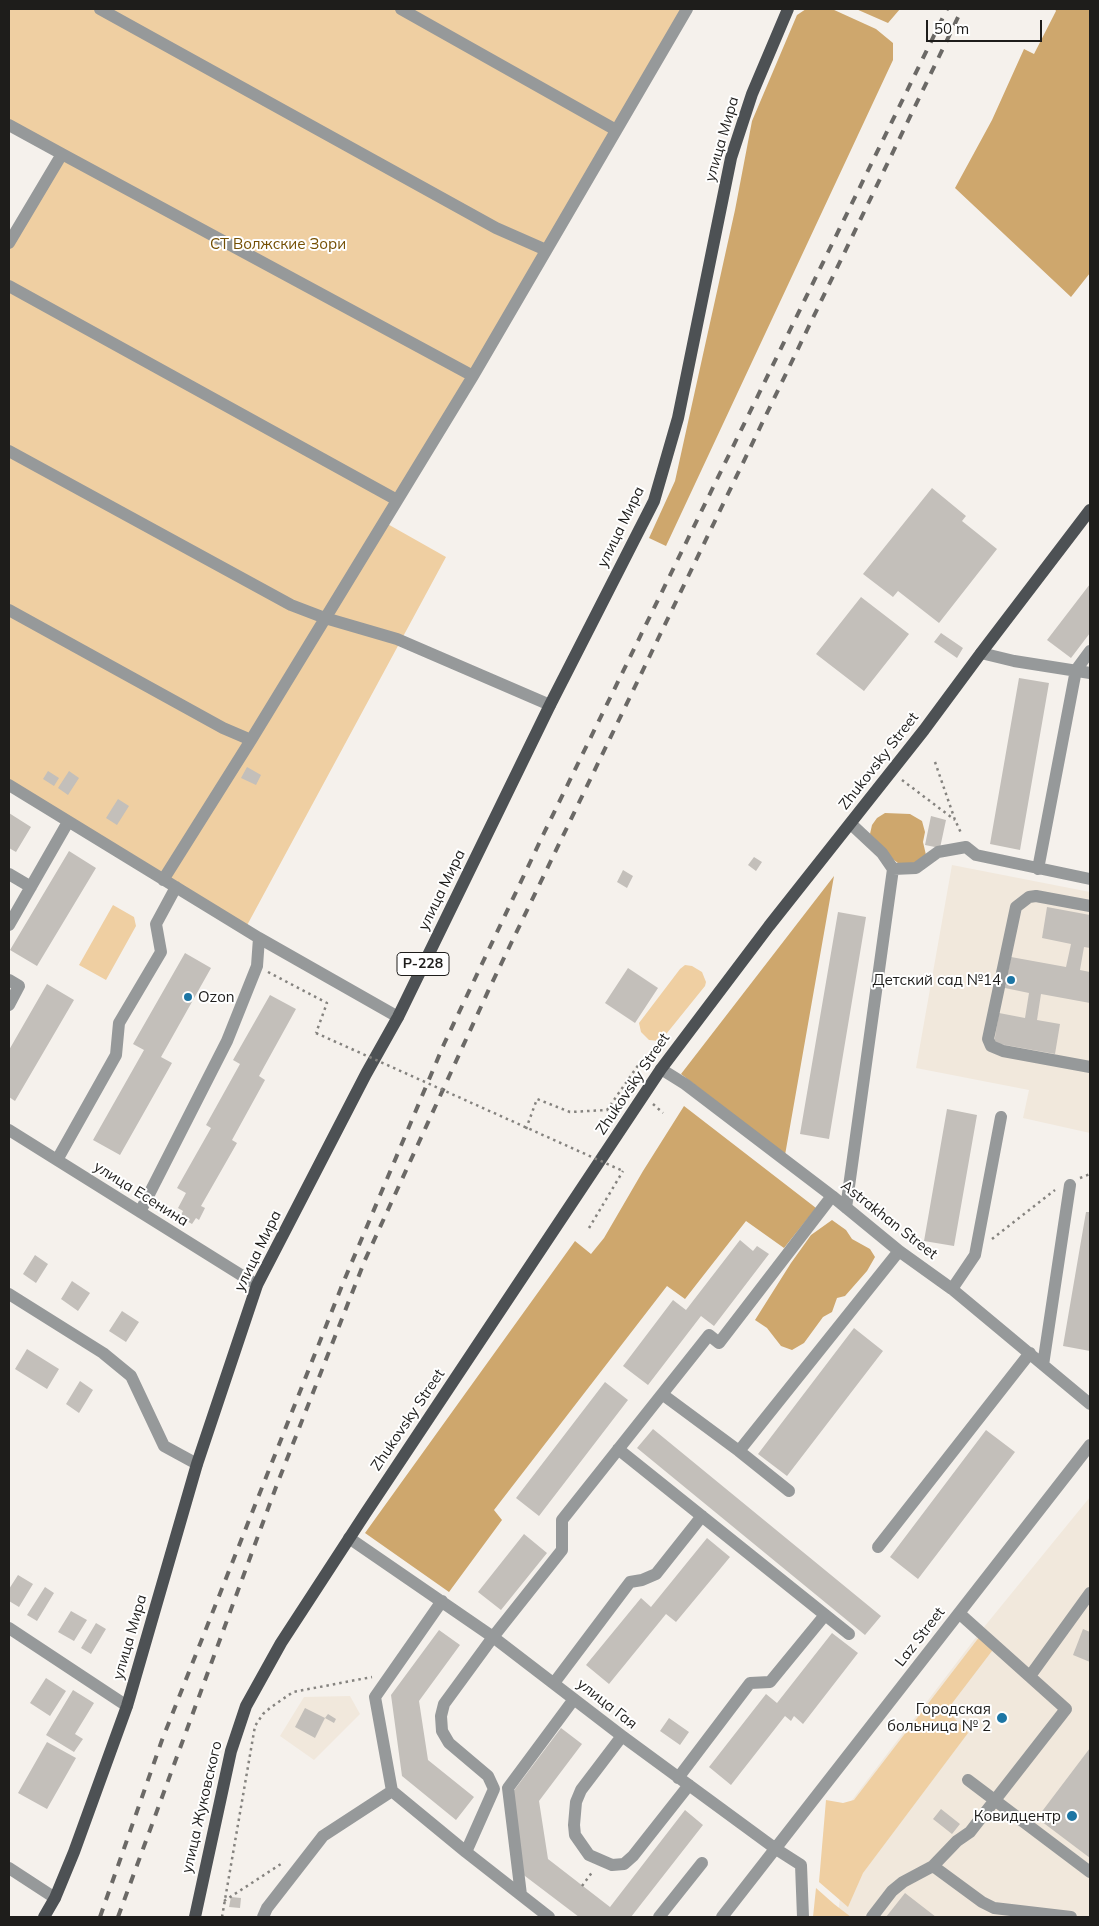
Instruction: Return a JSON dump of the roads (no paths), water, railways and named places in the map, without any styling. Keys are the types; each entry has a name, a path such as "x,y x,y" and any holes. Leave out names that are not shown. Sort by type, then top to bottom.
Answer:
{"main road":[{"name":"улица Мира","path":"44,1917 55,1898 93,1804 127,1706 197,1464 257,1284 366,1074 398,1017 550,705 654,501 678,418 731,158 752,94 788,9"},
{"name":"Zhukovsky Street","path":"195,1917 231,1751 246,1706 281,1643 661,1069 769,926 891,772 1090,510"}],"street":[{"path":"100,9 496,228 546,250"},
{"path":"401,9 616,130"},
{"path":"164,880 473,376 687,9"},
{"path":"9,125 473,376"},
{"path":"9,243 62,154"},
{"path":"9,286 397,500"},
{"path":"9,451 291,605 325,618 397,640 550,705"},
{"path":"9,610 223,728 251,740"},
{"path":"1038,869 1076,670 1090,651"},
{"path":"980,653 1014,661 1090,673"},
{"path":"9,786 259,938 398,1017"},
{"path":"9,925 68,822"},
{"path":"846,1208 893,869 882,853 851,824"},
{"path":"893,869 916,868 938,852 966,847 976,855 1090,878"},
{"path":"9,874 31,887"},
{"path":"57,1160 116,1055 119,1023 161,952 156,924 176,887"},
{"path":"1090,906 1036,896 1029,897 1016,907 988,1039 991,1046 1004,1051 1090,1067"},
{"path":"140,1212 228,1041 257,966 259,938"},
{"path":"9,980 19,986 9,1005"},
{"name":"Astrakhan Street","path":"661,1069 685,1084 952,1289 1090,1404"},
{"path":"952,1289 975,1255 1001,1117"},
{"name":"улица Есенина","path":"9,1130 257,1284"},
{"path":"1043,1365 1070,1185"},
{"path":"466,1852 494,1789 488,1776 449,1743 442,1731 441,1716 444,1704 493,1637 562,1550 562,1520 708,1335 719,1343 832,1196"},
{"path":"739,1451 899,1250"},
{"path":"9,1294 103,1353 130,1376 164,1446 197,1464"},
{"path":"878,1547 1030,1353"},
{"path":"662,1394 789,1491"},
{"name":"Laz Street","path":"722,1917 1090,1445"},
{"path":"618,1449 849,1634"},
{"path":"554,1683 630,1582 642,1580 656,1574 702,1516"},
{"name":"улица Гая","path":"349,1538 493,1637 622,1736 776,1849 801,1865 803,1917"},
{"path":"1030,1676 1090,1593"},
{"path":"442,1601 375,1697 392,1791 549,1917"},
{"path":"872,1917 892,1891 903,1882 933,1866 957,1841 970,1832 1066,1709 960,1614"},
{"path":"622,1736 581,1790 574,1813 575,1835 589,1855 612,1865 624,1864 633,1856 750,1683 770,1682 825,1615"},
{"path":"9,1628 127,1706"},
{"path":"521,1895 508,1788 574,1699"},
{"path":"968,1780 1090,1872"},
{"path":"263,1917 267,1908 324,1836 392,1791"},
{"path":"659,1917 702,1862"},
{"path":"933,1866 982,1902 994,1908 1070,1917"},
{"path":"9,1868 55,1898"}],"railway":[{"path":"100,1917 162,1740 343,1283 444,1044 544,833 947,9"},
{"path":"118,1917 276,1487 365,1260 490,987 962,9"}],"place":[{"name":"Детский сад №14","path":"1011,980"},
{"name":"Ozon","path":"188,997"},
{"name":"Городская больница № 2","path":"1002,1718"},
{"name":"Ковидцентр","path":"1072,1816"}],"park label":[{"name":"СТ Волжские Зори","path":"278,244"}]}
